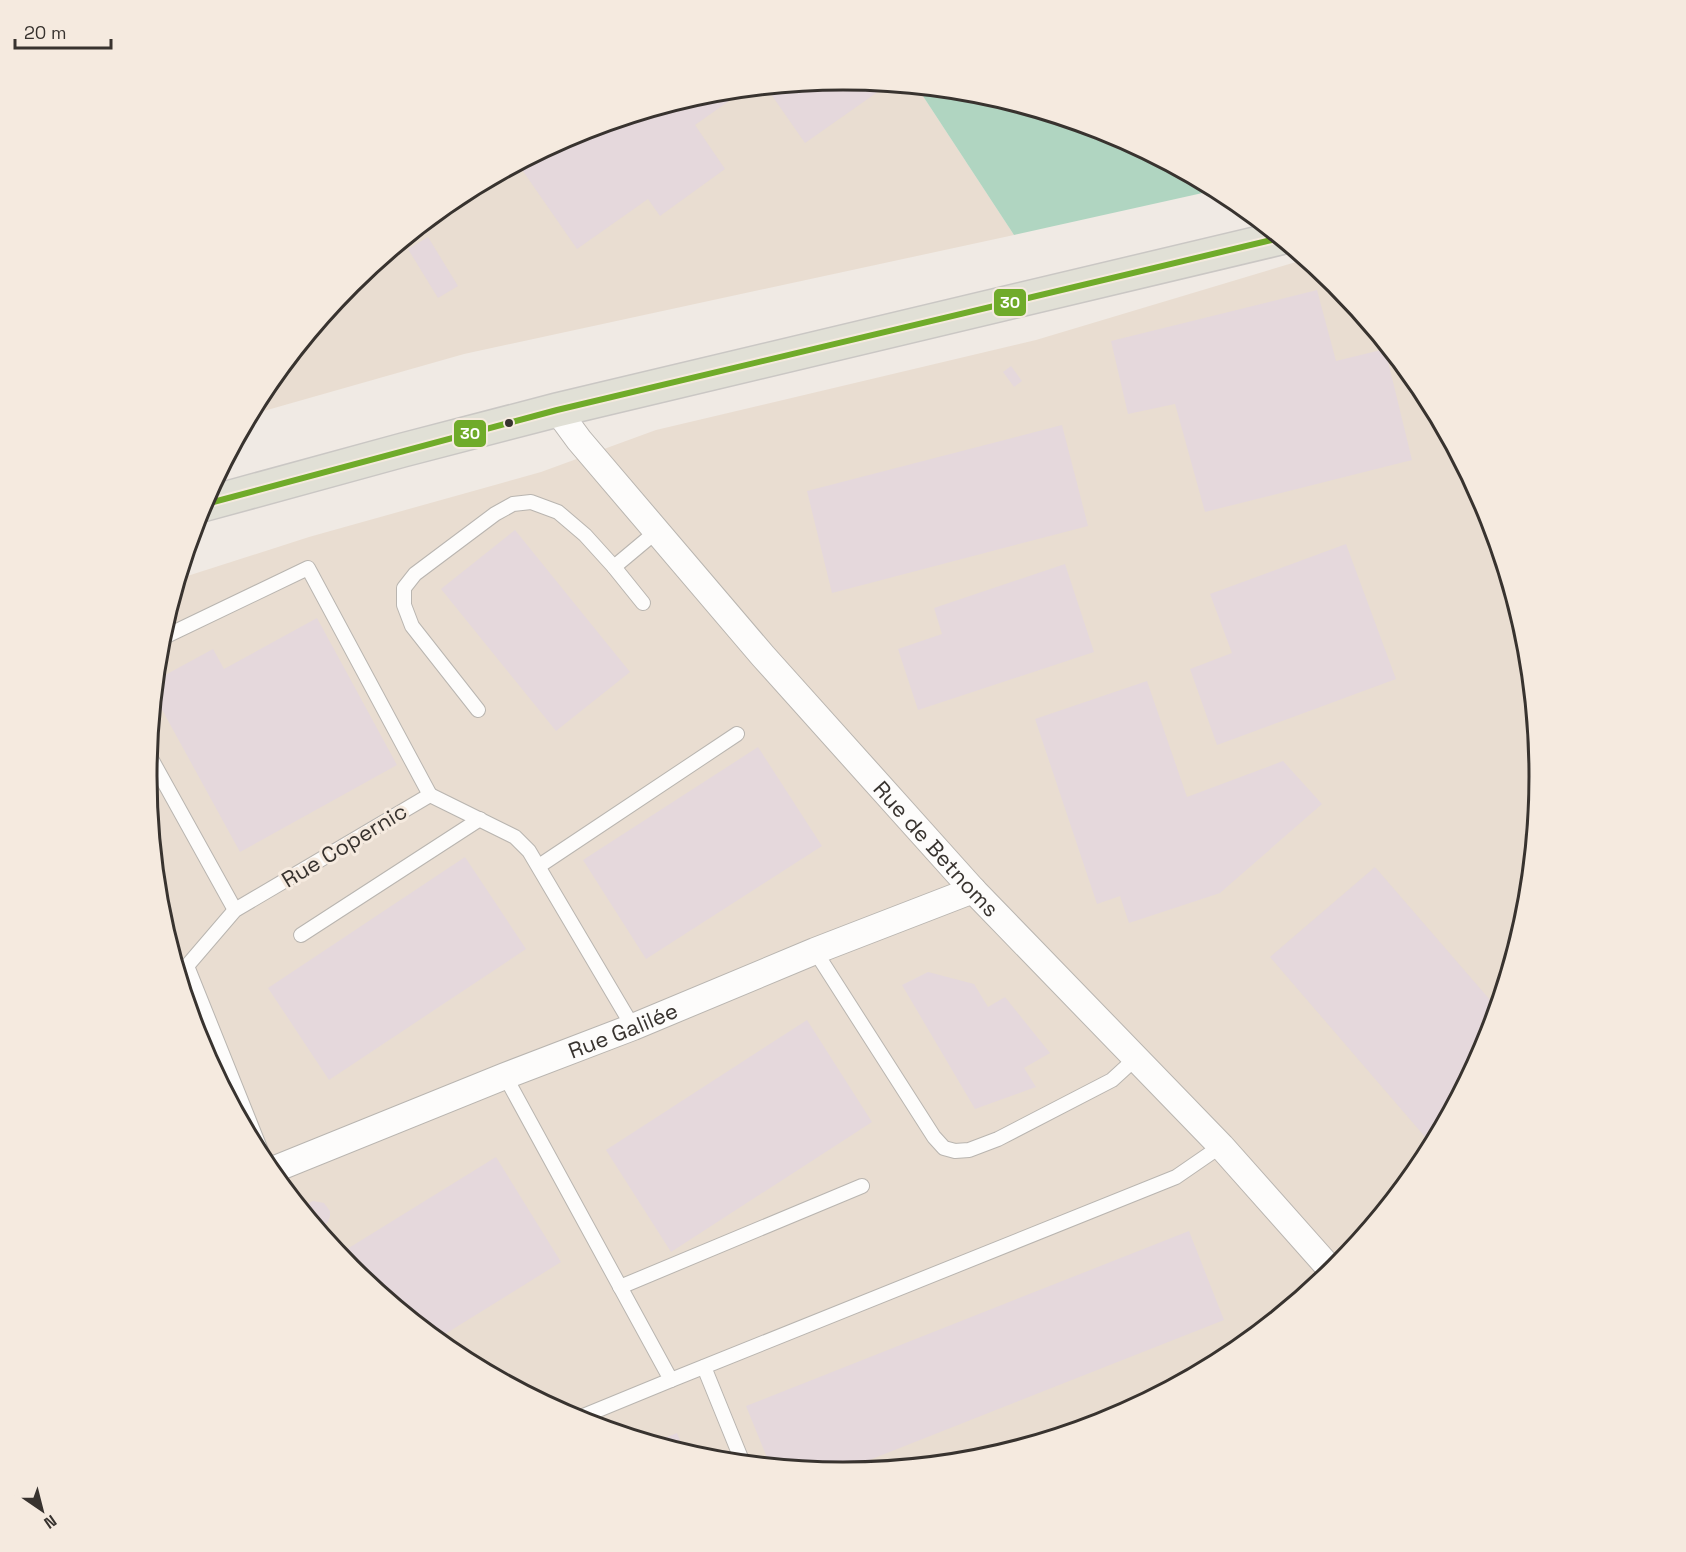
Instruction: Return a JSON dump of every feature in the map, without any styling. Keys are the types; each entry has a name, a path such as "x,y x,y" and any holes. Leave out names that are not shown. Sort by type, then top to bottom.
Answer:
{"main road":[{"path":"214,502 557,410 1271,240"}],"street":[{"name":"Rue de Betnoms","path":"557,410 579,440 763,656 974,890 1221,1146 1325,1263"},
{"name":"Rue Galilée","path":"279,1165 633,1027 815,951 974,890"}],"lane":[{"path":"478,710 411,626 404,606 404,588 415,574 495,514 513,504 531,502 558,512 585,535 643,603"},
{"path":"614,567 657,531"},
{"path":"172,633 308,568 430,795"},
{"path":"539,866 736,735"},
{"path":"157,770 235,910"},
{"name":"Rue Copernic","path":"183,965 235,910 430,795 515,837 529,851 633,1027"},
{"path":"301,936 480,819"},
{"path":"815,951 934,1137 944,1148 955,1151 969,1150 998,1139 1112,1080 1136,1058"},
{"name":"Rue Copernic","path":"188,982 240,1103"},
{"path":"505,1076 671,1380"},
{"path":"589,1414 1176,1177 1221,1146"},
{"path":"620,1287 862,1186"},
{"path":"704,1367 738,1454"}],"shaded area":[{"path":"798,91 888,91 922,95 1014,235 464,354 263,411 299,358 327,324 391,260 425,232 500,182 540,161 580,142 665,113 709,103"},
{"path":"1297,262 1359,324 1387,358 1437,433 1477,513 1493,555 1516,642 1528,731 1528,821 1516,910 1493,997 1477,1039 1437,1119 1413,1157 1387,1194 1328,1261 1261,1320 1224,1346 1186,1370 1106,1410 1021,1439 977,1449 888,1461 843,1462 798,1461 709,1449 622,1426 580,1410 500,1370 462,1346 425,1320 358,1261 299,1194 273,1157 249,1119 209,1039 180,954 170,910 158,821 158,731 163,686 170,642 187,576 309,537 541,472 656,430 1036,340"}],"green space":[{"path":"922,95 977,103 1064,126 1146,161 1203,193 1014,235"}],"building":[{"path":"798,91 879,91 805,143 771,94"},
{"path":"731,99 695,125 725,169 660,216 648,199 577,249 522,170 580,142 622,126 665,113"},
{"path":"428,237 458,286 438,298 408,249"},
{"path":"1317,290 1336,361 1380,350 1387,358 1412,460 1205,512 1175,404 1128,414 1111,341"},
{"path":"1011,366 1022,381 1014,387 1003,372"},
{"path":"1062,425 1088,526 832,593 807,491"},
{"path":"515,530 630,672 556,731 441,589"},
{"path":"1346,544 1396,679 1217,745 1190,669 1232,653 1210,594"},
{"path":"1065,564 1094,652 918,710 898,649 942,634 934,608"},
{"path":"317,618 397,765 240,852 161,707 165,675 213,649 224,669"},
{"path":"1147,681 1187,797 1283,761 1322,804 1220,893 1129,923 1120,896 1097,904 1035,719"},
{"path":"758,747 822,846 646,959 583,860"},
{"path":"465,857 526,949 329,1080 268,988"},
{"path":"1375,867 1491,1001 1458,1079 1425,1137 1270,957"},
{"path":"928,972 974,984 988,1007 1005,997 1050,1053 1024,1068 1036,1087 975,1109 902,985"},
{"path":"807,1020 872,1122 671,1252 606,1150"},
{"path":"496,1157 561,1262 445,1334 391,1292 347,1249"},
{"path":"313,1201 324,1203 330,1211 328,1222 325,1225 307,1204"},
{"path":"1189,1231 1224,1320 866,1461 798,1461 767,1458 746,1406"},
{"path":"677,1433 681,1443 665,1439"}],"transit line":[{"name":"30","path":"214,502 557,410 1271,240"}]}
